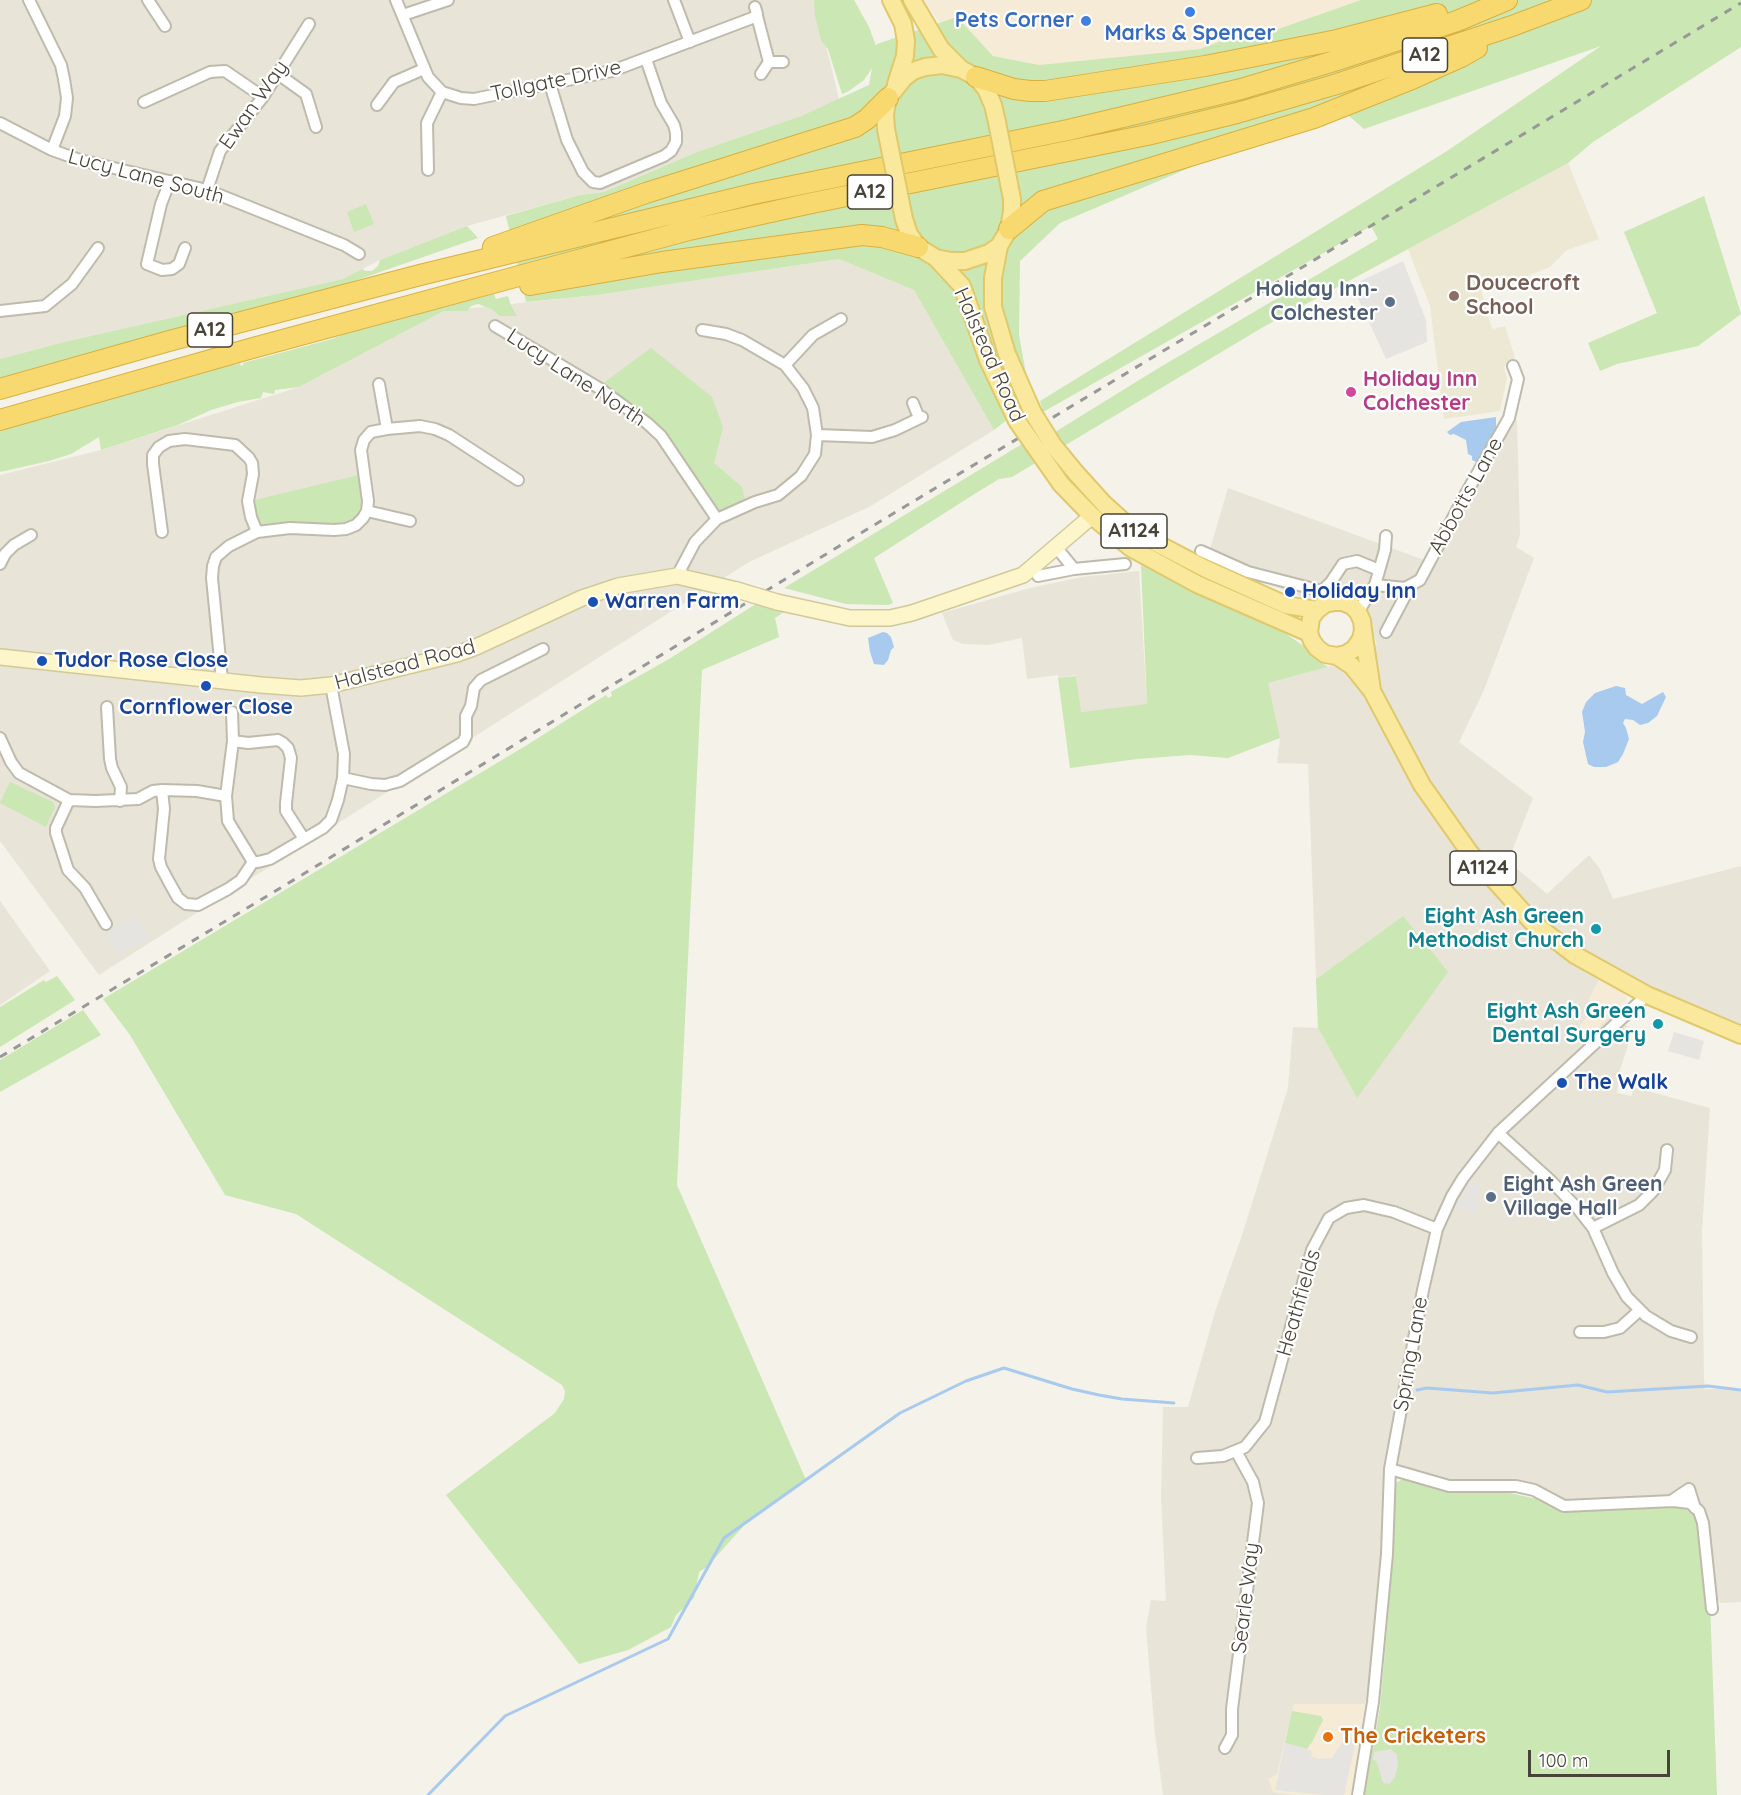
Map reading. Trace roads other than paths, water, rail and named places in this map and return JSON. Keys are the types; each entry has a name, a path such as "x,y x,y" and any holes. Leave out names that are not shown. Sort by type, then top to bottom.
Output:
{"highway":[{"name":"A12","path":"0,420 689,230 1114,142 1238,113 1337,84 1512,26 1581,0"},
{"name":"A12","path":"969,73 1014,89 1045,91 1205,66 1336,40 1452,10 1501,2"},
{"name":"A12","path":"0,389 169,341 420,275 763,192 1068,130 1241,89 1456,21 1501,2"},
{"name":"A12","path":"1004,237 1043,201 1314,118 1461,57 1512,26"},
{"name":"A12","path":"420,275 646,192 855,127 867,119 892,93"},
{"name":"A12","path":"404,307 596,273 862,235 882,237 918,248"}],"main road":[{"path":"891,0 903,24 906,41 905,56 885,114 904,219 909,234 918,248 936,258 965,261 989,253 1004,237 1012,211 1012,199 997,122 986,89 940,49 912,0"},
{"path":"892,93 913,70 942,65 969,73"},
{"name":"Halstead Road","path":"1004,237 993,278 993,307 1007,354 1033,413 1053,445 1104,504 1135,532 1206,569 1286,605 1317,610"},
{"name":"Halstead Road","path":"936,258 962,286 988,360 1017,421 1061,484 1092,516"},
{"name":"A1124","path":"1092,516 1131,548 1197,584 1309,633"},
{"path":"1334,602 1352,606 1358,612 1364,630 1354,649 1336,656 1325,654 1317,648 1309,633 1311,618 1317,610 1325,604 1334,602"},
{"name":"A1124","path":"1364,630 1372,691"},
{"name":"A1124","path":"1336,656 1352,666 1372,691 1422,785 1470,853 1532,922 1575,955 1647,995 1741,1035"}],"street":[{"path":"29,0 61,65 67,98 65,116 52,150"},
{"path":"148,0 165,26"},
{"path":"396,0 424,69 442,92 428,123 428,170"},
{"path":"403,15 448,0"},
{"path":"674,0 690,42"},
{"name":"Tollgate Drive","path":"442,92 461,98 474,99 612,71 690,42 756,11 768,62"},
{"name":"Ewan Way","path":"207,190 220,151 263,98 309,24"},
{"path":"550,84 567,140 583,172 593,182 600,183 664,156 676,142 674,125 661,103 646,59"},
{"path":"761,74 768,62 783,62"},
{"path":"377,105 394,82 424,69"},
{"path":"144,102 210,72 225,71 263,98"},
{"path":"278,74 306,94 316,127"},
{"name":"Lucy Lane South","path":"0,123 52,150 80,160 207,190 344,245 360,254"},
{"path":"170,181 161,204 144,268 172,269 179,264 185,248"},
{"path":"1,309 45,306 72,284 98,248"},
{"path":"784,364 813,335 841,320"},
{"name":"Lucy Lane North","path":"495,326 599,388 661,436 717,519"},
{"path":"677,576 695,542 717,519 755,502 778,495 801,476 815,454 817,435 813,408 803,388 784,364 742,340 726,334 702,330"},
{"name":"Abbotts Lane","path":"1405,588 1420,580 1509,418 1518,379 1513,366"},
{"path":"379,384 387,429"},
{"path":"817,435 872,437 895,430 920,417 913,403"},
{"path":"222,680 212,578 216,557 257,532 290,528 334,530 356,525 367,511 368,501 361,450 364,440 371,432 420,426 435,429 518,480"},
{"path":"162,532 153,455 159,447 169,441 185,439 235,445 249,458 253,474 248,501 257,532"},
{"path":"367,511 410,521"},
{"name":"Halstead Road","path":"0,657 261,685 302,688 331,685 457,654 601,591 638,581 677,576 850,618 890,618 912,613 1023,575 1092,516"},
{"path":"0,564 5,554 14,545 31,535"},
{"path":"1358,612 1375,585 1386,536"},
{"path":"1056,548 1074,569"},
{"path":"1200,551 1248,572 1322,591 1343,564 1357,561 1380,570"},
{"path":"1038,576 1074,569 1125,564"},
{"path":"1375,585 1405,588 1405,596 1386,632"},
{"path":"343,778 385,784 400,781 463,742 466,736 466,716 471,706 474,688 481,680 543,649"},
{"path":"162,790 164,809 159,859 161,867 178,898 186,904 198,905 241,880 253,862 270,860 323,828 332,820 343,778 344,754 331,685"},
{"path":"107,707 110,759 121,787 120,801"},
{"path":"232,712 233,741 226,796 228,821 253,862"},
{"path":"0,738 19,773 69,800 120,801 138,799 153,791 162,790 197,791 226,796"},
{"path":"233,741 248,743 278,740 288,748 291,758 286,811 304,839"},
{"path":"69,800 56,828 56,833 68,870 86,888 106,924"},
{"name":"Spring Lane","path":"1358,1795 1373,1702 1387,1554 1390,1469 1423,1290 1437,1229 1459,1184 1498,1134 1647,995"},
{"path":"1498,1134 1551,1181 1578,1209 1593,1228 1617,1281 1627,1297 1646,1316 1671,1331 1691,1337"},
{"path":"1593,1228 1639,1206 1653,1191 1665,1170 1667,1150"},
{"name":"Heathfields","path":"1236,1451 1245,1447 1265,1422 1312,1250 1329,1218 1346,1208 1364,1205 1394,1212 1437,1229"},
{"path":"1580,1332 1604,1332 1620,1328 1640,1310"},
{"path":"1197,1458 1223,1456 1236,1451"},
{"name":"Searle Way","path":"1225,1748 1232,1735 1232,1709 1258,1503 1253,1482 1236,1451"},
{"path":"1390,1469 1449,1486 1516,1486 1534,1490 1564,1506 1690,1503 1697,1510 1703,1523 1712,1609"}],"water":[{"path":"1496,417 1496,429 1491,442 1478,463 1468,454 1466,440 1447,432 1461,422"},
{"path":"883,632 891,637 894,647 884,665 874,664 868,638"},
{"path":"1616,686 1625,688 1626,695 1642,704 1663,692 1666,697 1657,716 1648,723 1640,725 1633,720 1625,719 1623,723 1629,739 1618,762 1606,767 1594,767 1588,764 1583,742 1585,732 1582,712 1586,702 1595,693"}],"waterway":[{"path":"428,1795 505,1716 668,1639 724,1538 900,1413 966,1381 1004,1368 1099,1395 1174,1403"},
{"path":"1417,1390 1427,1388 1493,1393 1578,1385 1607,1392 1708,1386 1741,1390"}],"railway":[{"path":"0,1057 841,545 1741,3"}],"place":[{"name":"Marks & Spencer","path":"1190,12"},
{"name":"Pets Corner","path":"1086,21"},
{"name":"Doucecroft School","path":"1454,296"},
{"name":"Holiday Inn- Colchester","path":"1390,302"},
{"name":"Holiday Inn Colchester","path":"1351,392"},
{"name":"Holiday Inn","path":"1290,592"},
{"name":"Warren Farm","path":"593,602"},
{"name":"Tudor Rose Close","path":"42,661"},
{"name":"Cornflower Close","path":"206,686"},
{"name":"Eight Ash Green Methodist Church","path":"1596,929"},
{"name":"Eight Ash Green Dental Surgery","path":"1658,1024"},
{"name":"The Walk","path":"1562,1083"},
{"name":"Eight Ash Green Village Hall","path":"1491,1197"},
{"name":"The Cricketers","path":"1328,1737"}]}
